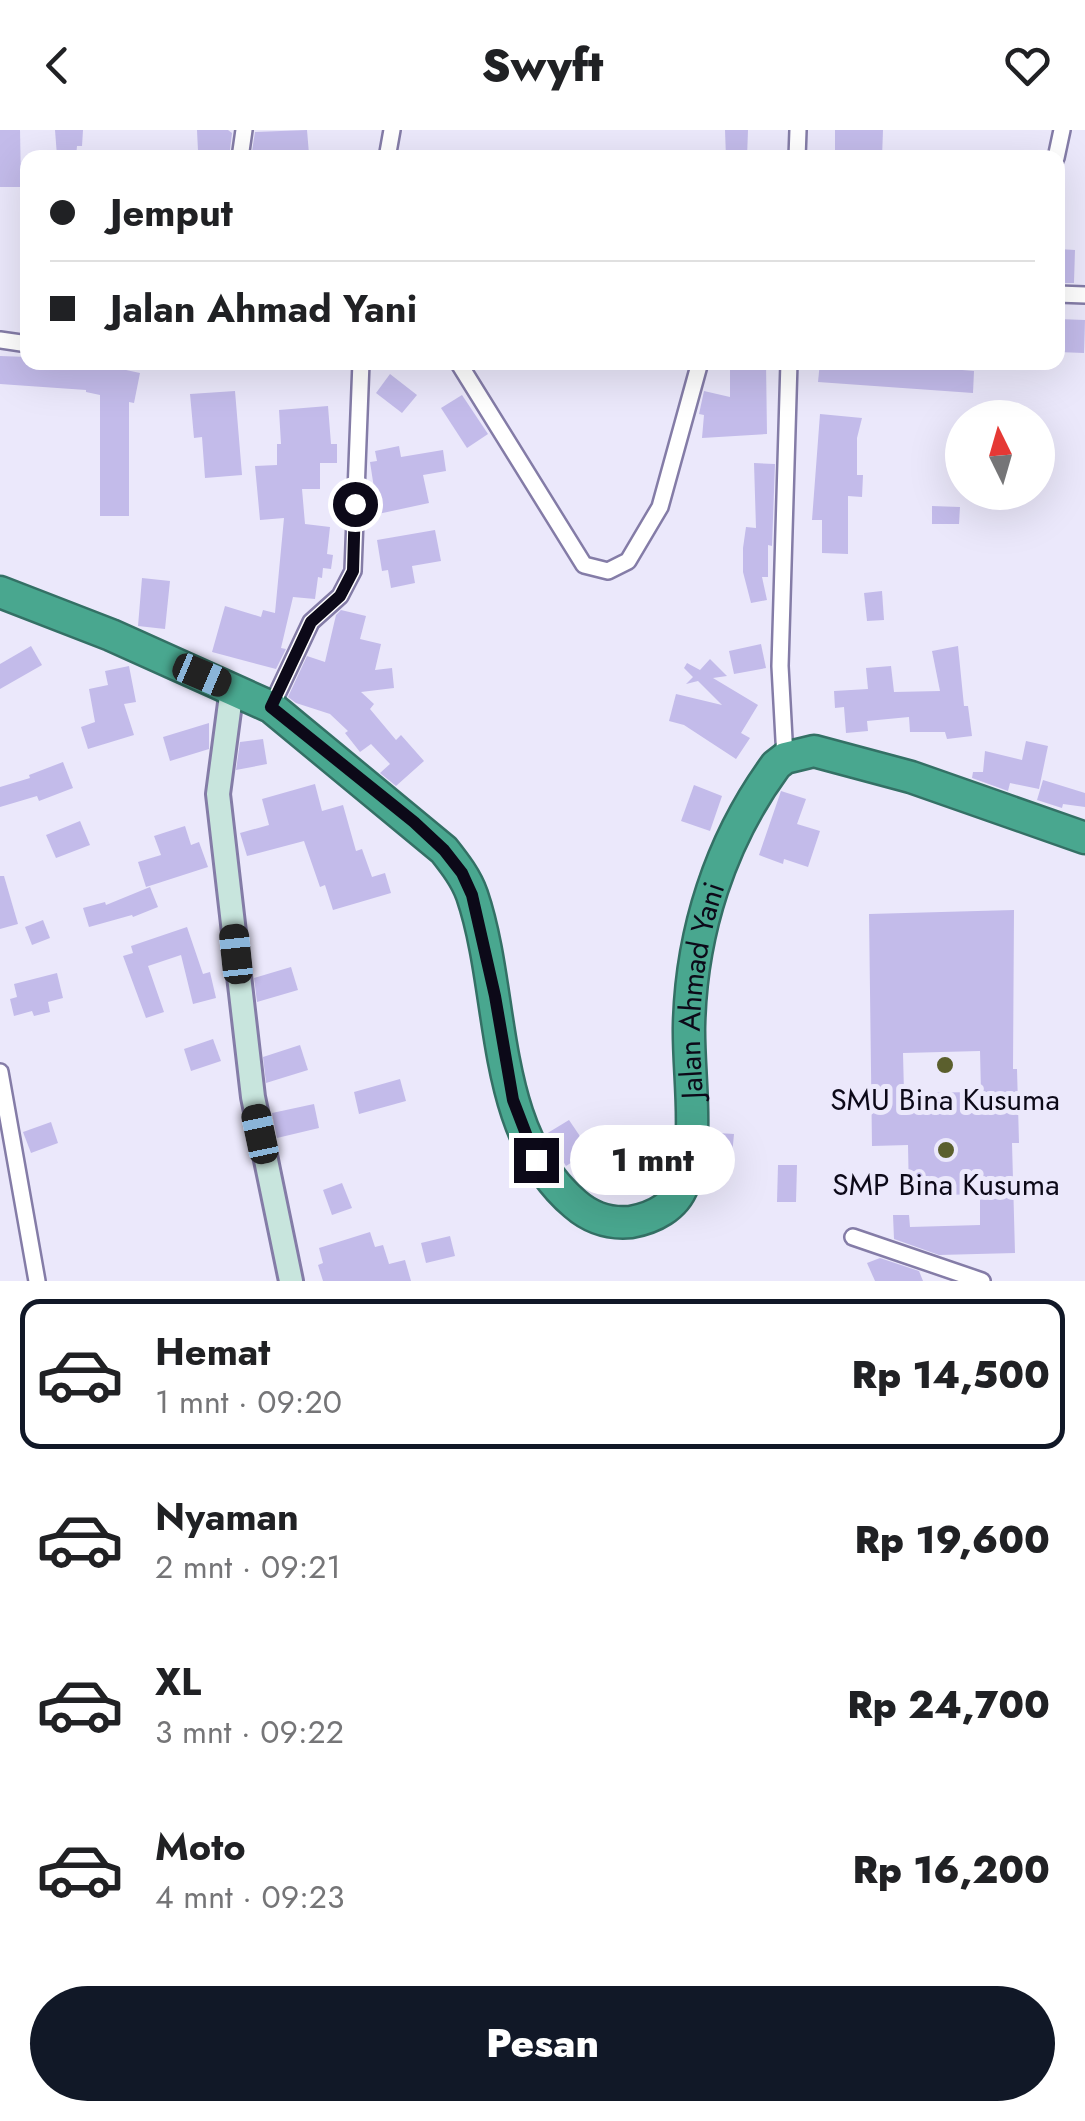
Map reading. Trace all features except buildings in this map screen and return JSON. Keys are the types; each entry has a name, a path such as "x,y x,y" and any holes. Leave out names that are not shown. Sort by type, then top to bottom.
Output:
{"highway":[{"name":"Jalan Ahmad Yani","path":"0,592 271,707 444,850 462,873 472,895 513,1100 536,1160 560,1191 583,1211 604,1221 648,1218 669,1207 683,1186 690,1132 688,1024 705,908 723,855 766,778 785,758"},
{"path":"785,758 814,751 844,758 1085,838"}],"street":[{"path":"271,707 311,622 340,596 353,571 361,370"},
{"path":"463,370 584,565 608,571 628,561 660,506 698,370"},
{"path":"785,758 780,666 789,370"},
{"path":"232,688 218,794 253,1097 291,1281"},
{"path":"0,1072 7,1157 37,1281"},
{"path":"852,1237 982,1281"}],"place":[{"name":"SMU Bina Kusuma","path":"945,1065"},
{"name":"SMP Bina Kusuma","path":"946,1150"}],"route":[{"path":"355,504 353,571 345,590 311,622 271,707 414,822 462,873 472,895 495,996 513,1100 536,1160"}]}
